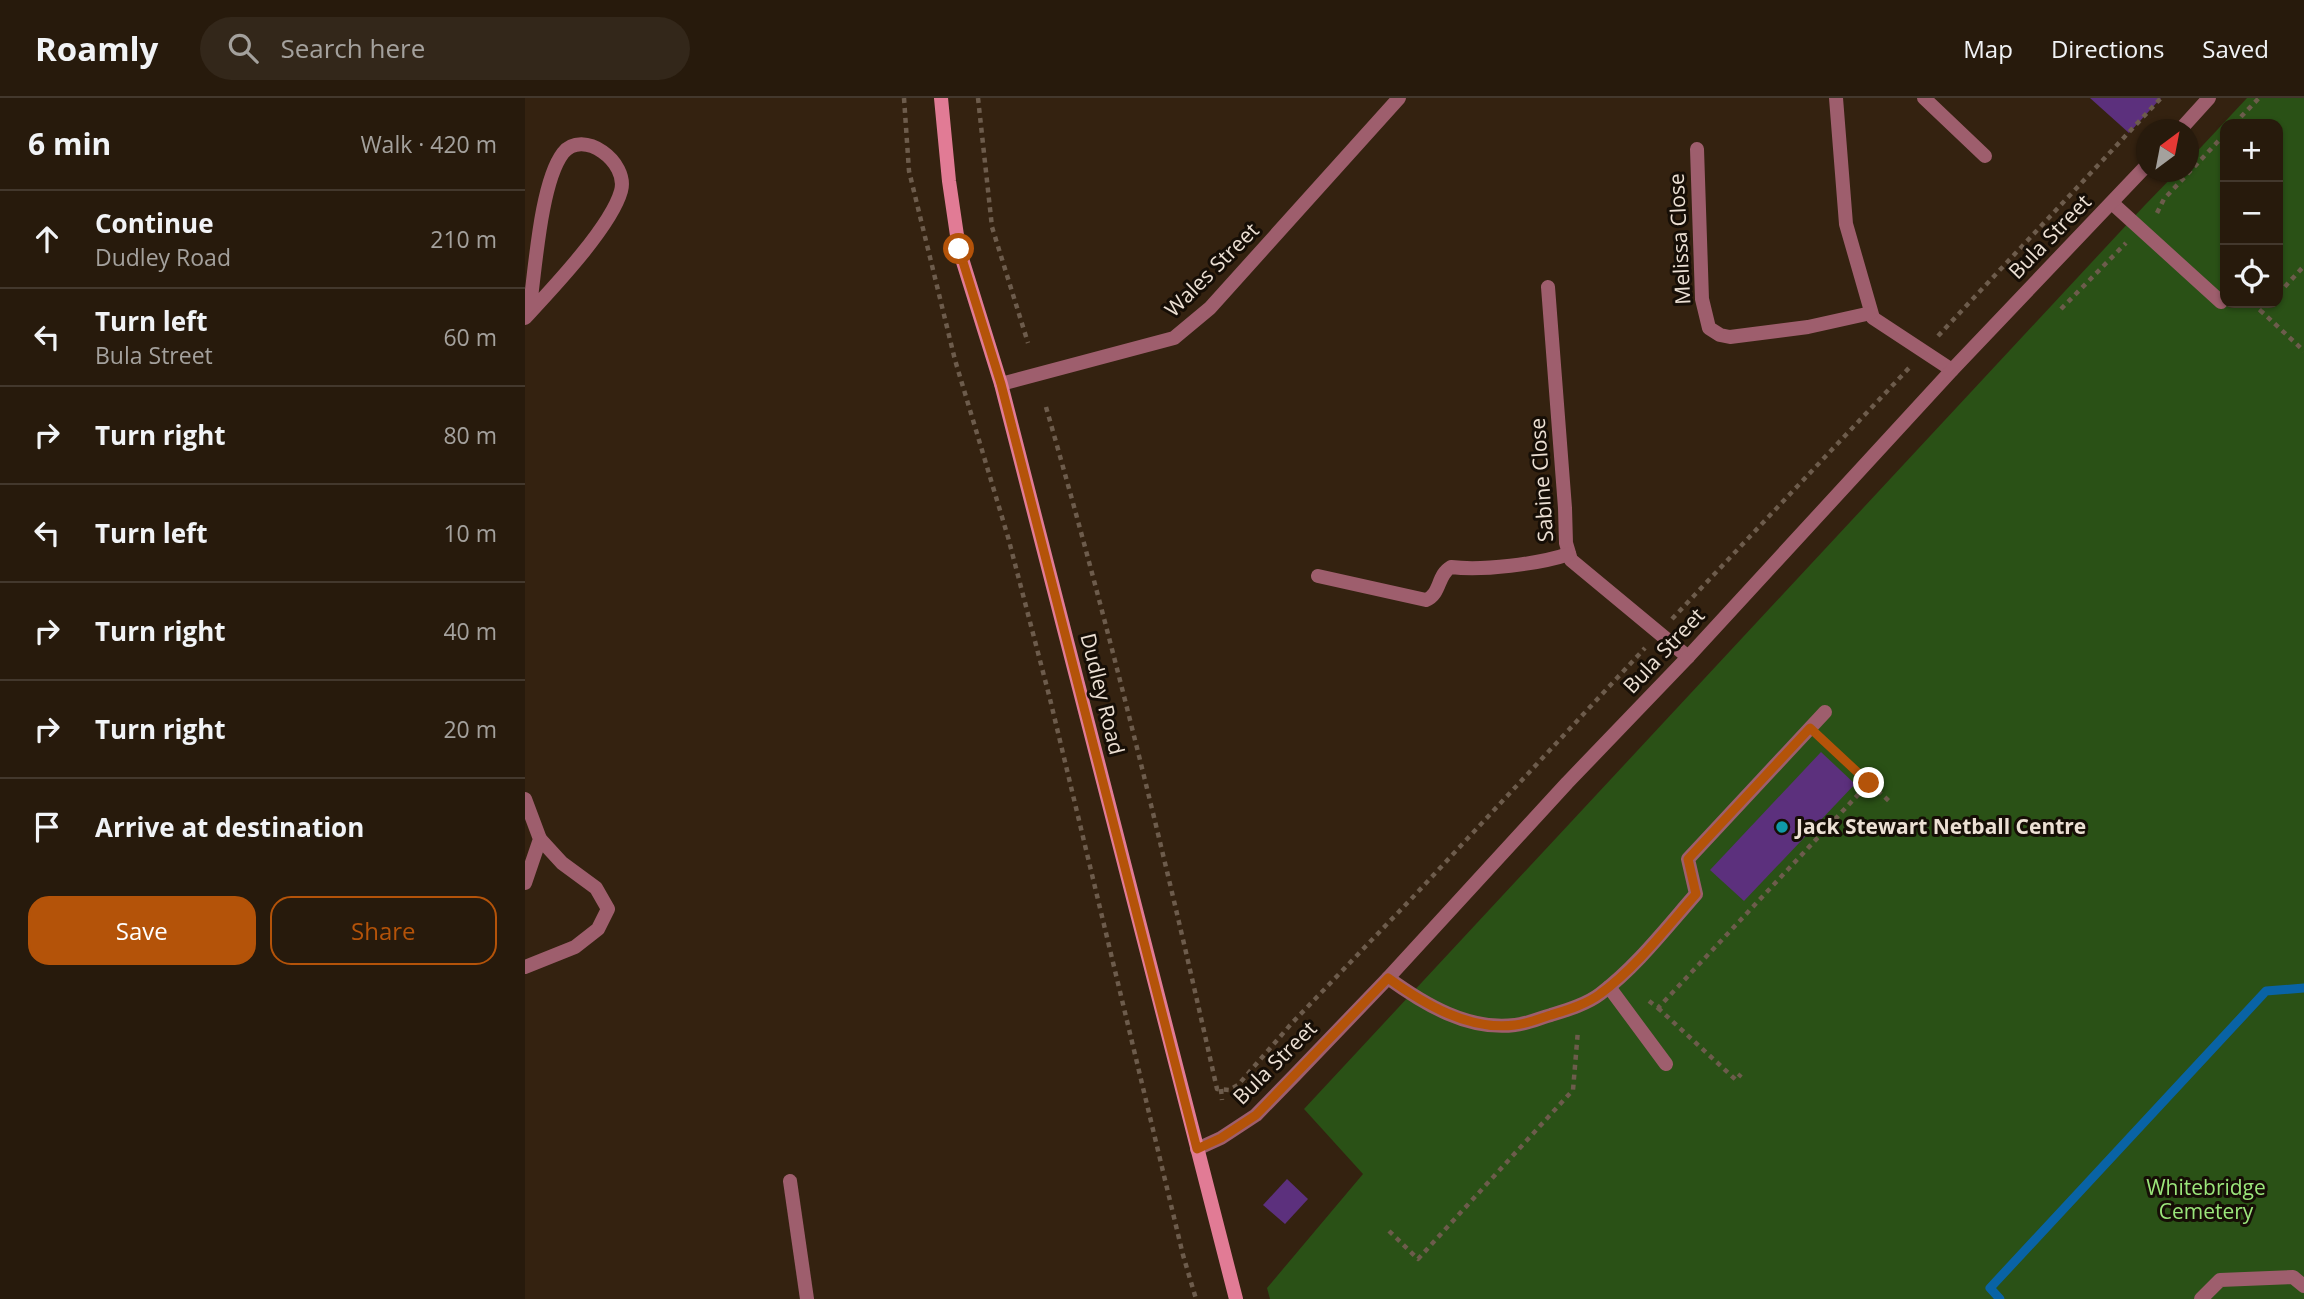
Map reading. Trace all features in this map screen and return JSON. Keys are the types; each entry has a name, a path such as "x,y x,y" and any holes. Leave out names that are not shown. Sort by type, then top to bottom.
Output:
{"main road":[{"name":"Dudley Road","path":"941,98 959,249 1001,384 1236,1299"}],"street":[{"name":"Wales Street","path":"1001,384 1174,338 1210,308 1399,98"},
{"path":"1836,98 1846,224 1873,318 1952,370"},
{"path":"1924,98 1985,156"},
{"path":"2190,119 2209,98"},
{"path":"578,145 594,148 608,155 620,170 622,189 613,211 551,291 527,316 542,215 552,175 564,151 578,145"},
{"name":"Melissa Close","path":"1697,149 1702,299 1709,328 1720,335 1730,337 1808,327 1871,313"},
{"name":"Bula Street","path":"1197,1149 1221,1138 1256,1115 1388,978 1952,370 2136,177"},
{"path":"2112,203 2220,301"},
{"name":"Sabine Close","path":"1548,287 1566,543 1569,554 1580,568 1688,657"},
{"path":"1318,576 1426,600 1435,594 1442,574 1451,567 1470,570 1544,561 1569,554"},
{"path":"1388,978 1442,1012 1483,1024 1515,1025 1545,1017 1597,997 1696,894 1688,859 1825,712"},
{"path":"525,799 540,839 562,863 596,888 608,909 599,929 575,947 525,967"},
{"path":"525,883 540,839"},
{"path":"1609,987 1665,1064"},
{"path":"790,1181 807,1299"},
{"path":"2201,1299 2220,1280 2293,1277 2304,1286"}],"path":[{"path":"904,98 909,171 955,360 1008,537 1050,699 1183,1255 1196,1299"},
{"path":"978,98 992,228 1028,343"},
{"path":"1046,407 1097,584 1190,964 1217,1089 1229,1090 1238,1085 1292,1023 1414,897 2161,98"},
{"path":"2239,119 2259,98"},
{"path":"2157,213 2164,199 2220,139"},
{"path":"2061,309 2140,230"},
{"path":"2283,288 2304,266"},
{"path":"2258,308 2304,351"},
{"path":"2261,311 2264,308"},
{"path":"1810,728 1889,801"},
{"path":"1658,1009 1869,783"},
{"path":"1645,997 1735,1080 1741,1074"},
{"path":"1389,1231 1418,1259 1573,1090 1576,1032 1579,1028"},
{"path":"1221,1089 1221,1100"}],"green space":[{"name":"Whitebridge Cemetery","path":"2247,98 2304,98 2304,1299 1270,1299 1267,1288 1363,1174 1304,1109 2167,182 2199,182 2199,149 2220,127 2220,308 2283,308 2283,119 2227,119"}],"building":[{"path":"2090,98 2161,98 2142,119 2136,119 2136,125 2129,133"},
{"name":"Jack Stewart Netball Centre","path":"1821,752 1855,784 1744,901 1710,870"},
{"path":"1287,1179 1308,1199 1285,1224 1263,1205"}],"waterway":[{"path":"2000,1299 1990,1288 2266,991 2304,988"}],"place":[{"name":"Jack Stewart Netball Centre","path":"1782,827"}],"route":[{"path":"959,249 1001,384 1197,1149 1221,1138 1256,1115 1388,978 1442,1012 1483,1024 1515,1025 1563,1011 1597,997 1619,979 1696,894 1688,859 1810,728 1869,783"}]}
